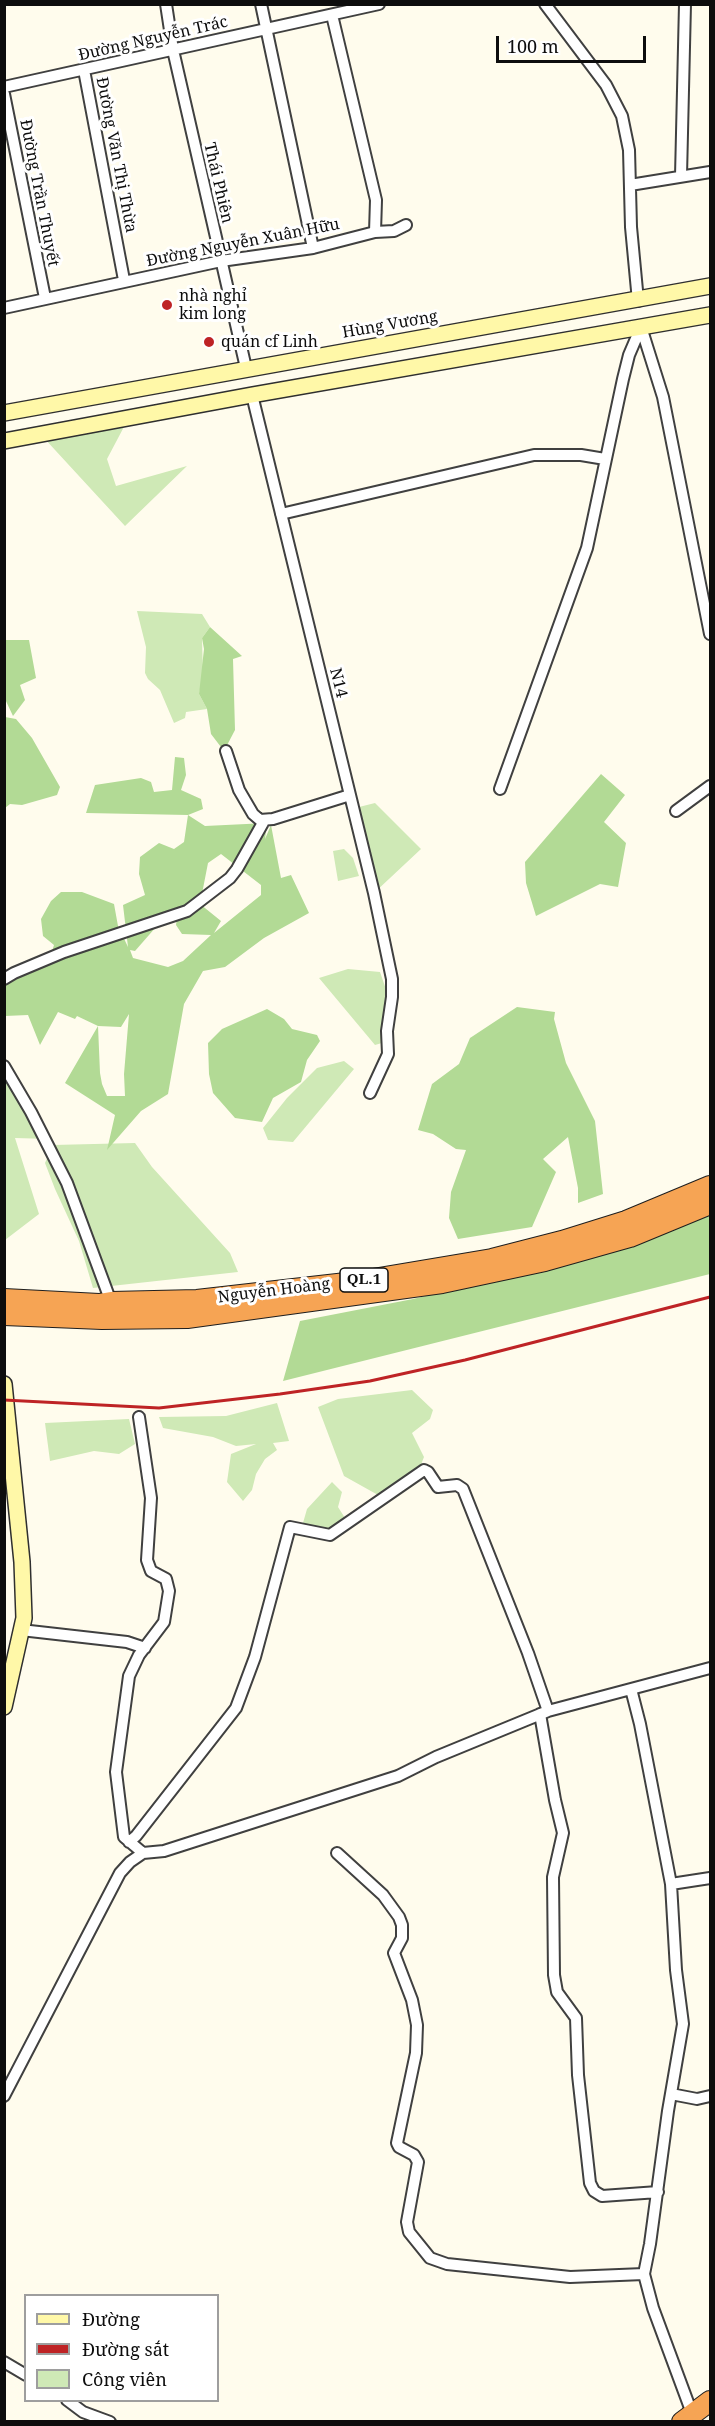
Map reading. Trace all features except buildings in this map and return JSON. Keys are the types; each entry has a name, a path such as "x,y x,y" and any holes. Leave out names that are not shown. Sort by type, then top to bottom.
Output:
{"highway":[{"name":"Nguyễn Hoàng","path":"4,1299 99,1304 209,1299 355,1282 492,1259 562,1241 626,1221 711,1186"},
{"name":"Nguyễn Hoàng","path":"4,1315 102,1319 187,1318 442,1283 545,1261 619,1240 711,1204"},
{"path":"690,2419 711,2401"}],"main road":[{"name":"Hùng Vương","path":"4,413 246,368 638,301 711,286"},
{"path":"638,301 641,327"},
{"path":"4,441 711,315"},
{"path":"246,368 252,395"},
{"path":"4,1384 22,1562 24,1618 4,1707"}],"street":[{"name":"Thái Phiên","path":"166,4 173,50 246,368"},
{"path":"261,4 313,248"},
{"name":"Đường Nguyễn Trác","path":"4,87 379,4"},
{"path":"545,4 606,85 617,104 627,133 638,301"},
{"path":"681,176 685,4"},
{"path":"332,15 376,200 375,232"},
{"name":"Đường Văn Thị Thừa","path":"84,70 124,280"},
{"name":"Đường Trần Thuyết","path":"4,94 45,298"},
{"path":"630,185 711,172"},
{"name":"Đường Nguyễn Xuân Hữu","path":"4,308 124,280 221,261 313,248 375,232 394,231 406,225"},
{"path":"500,789 587,548 629,355 641,327"},
{"path":"641,327 663,397 711,634"},
{"name":"N14","path":"252,395 350,795 392,979 393,998 387,1030 388,1054 370,1093"},
{"path":"281,514 534,455 581,455 605,459"},
{"path":"226,751 238,790 253,814 264,821"},
{"path":"676,811 711,786"},
{"path":"4,979 64,952 187,911 230,878 264,821 350,795"},
{"path":"4,1066 31,1112 67,1183 111,1302"},
{"path":"139,1417 151,1498 147,1560 151,1571 166,1579 169,1591 164,1622 133,1666 126,1689 116,1772 124,1837 143,1853"},
{"path":"129,1842 236,1708 255,1657 290,1527 330,1535 424,1470 428,1472 438,1487 457,1485 463,1489 532,1664 544,1713 555,1800 563,1833 553,1876 554,1975 557,1992 576,2018 578,2075 590,2183 594,2191 602,2196 658,2192"},
{"path":"21,1630 127,1642 145,1648"},
{"path":"4,2096 120,1874 130,1862 143,1853 164,1851 398,1776 436,1757 544,1713 711,1668"},
{"path":"631,1689 671,1884 676,1970 683,2024 670,2094 658,2192 644,2274 690,2419"},
{"path":"337,1852 382,1895 399,1917 402,1925 402,1938 394,1953 412,2000 417,2025 416,2053 397,2143 399,2147 414,2155 418,2162 407,2222 409,2232 430,2258 447,2264 570,2277 644,2274"},
{"path":"671,1884 711,1878"},
{"path":"670,2094 697,2100 711,2096"},
{"path":"4,2362 24,2373"},
{"path":"70,2402 84,2412 110,2421"}],"green space":[{"path":"126,423 107,459 116,486 187,466 125,526 44,438"},
{"path":"137,611 202,614 210,627 202,638 203,676 199,694 207,709 186,712 185,718 174,723 160,690 145,673 146,647"},
{"path":"210,627 242,656 233,659 235,730 224,751 211,734 207,709 199,694 204,649 202,638"},
{"path":"4,640 29,640 36,678 20,685 25,700 13,716 5,699"},
{"path":"5,717 16,719 32,738 60,787 57,795 22,805 10,804 5,808"},
{"path":"175,757 184,758 186,775 181,790 201,799 203,809 188,815 86,813 95,785 141,778 151,782 154,792 172,790"},
{"path":"601,774 625,795 604,822 626,843 618,887 600,884 536,916 526,883 525,862"},
{"path":"375,803 421,849 374,893 359,830 363,825 359,807"},
{"path":"188,815 205,826 267,823 265,839 271,825 281,878 291,875 309,913 264,938 225,967 203,971 184,1004 168,1094 141,1111 107,1150 115,1115 65,1083 98,1026 77,1016 75,1019 58,1012 40,1045 28,1015 5,1016 4,971 48,964 54,945 43,936 41,919 51,901 61,892 82,892 114,904 118,926 128,947 123,905 145,895 139,874 140,857 159,843 174,849 184,842","holes":["221,854 261,885 261,895 214,933 221,921 200,904 208,863","177,917 176,925 182,934 211,935 183,961 168,967 133,958 130,950 135,951 156,927","129,1014 124,1074 125,1096 107,1096 100,1073 98,1026 121,1027"]},
{"path":"344,849 353,858 359,876 338,881 333,851"},
{"path":"348,969 380,972 390,1001 392,1040 375,1045 319,978"},
{"path":"517,1007 555,1012 554,1019 566,1063 595,1121 603,1194 578,1203 578,1188 568,1137 543,1159 556,1172 532,1227 458,1239 449,1218 451,1192 466,1150 456,1149 433,1134 418,1130 432,1084 459,1064 470,1038"},
{"path":"267,1009 284,1019 292,1029 317,1035 320,1041 307,1060 301,1082 273,1098 262,1122 235,1118 213,1093 209,1074 208,1043 222,1029"},
{"path":"344,1061 354,1069 293,1142 268,1140 263,1128 287,1098 317,1068"},
{"path":"5,1081 50,1139 15,1138 39,1214 5,1240"},
{"path":"135,1143 152,1167 230,1253 238,1272 93,1288 79,1241 45,1163 53,1145"},
{"path":"710,1213 710,1274 283,1381 300,1321 413,1299 583,1258"},
{"path":"412,1390 433,1410 430,1419 412,1433 424,1457 420,1467 393,1494 378,1495 344,1476 318,1407 338,1399"},
{"path":"277,1403 289,1441 273,1443 277,1450 265,1459 256,1474 252,1490 243,1501 227,1482 231,1454 256,1444 236,1446 213,1437 163,1428 159,1417 226,1416"},
{"path":"129,1419 135,1444 119,1454 94,1451 50,1461 45,1423"},
{"path":"332,1482 342,1492 338,1507 345,1518 335,1533 308,1529 303,1523 307,1509"}],"railway":[{"path":"4,1400 159,1408 370,1381 465,1360 710,1297"}],"place":[{"name":"nhà nghỉ kim long","path":"167,305"},
{"name":"quán cf Linh","path":"209,342"}]}
